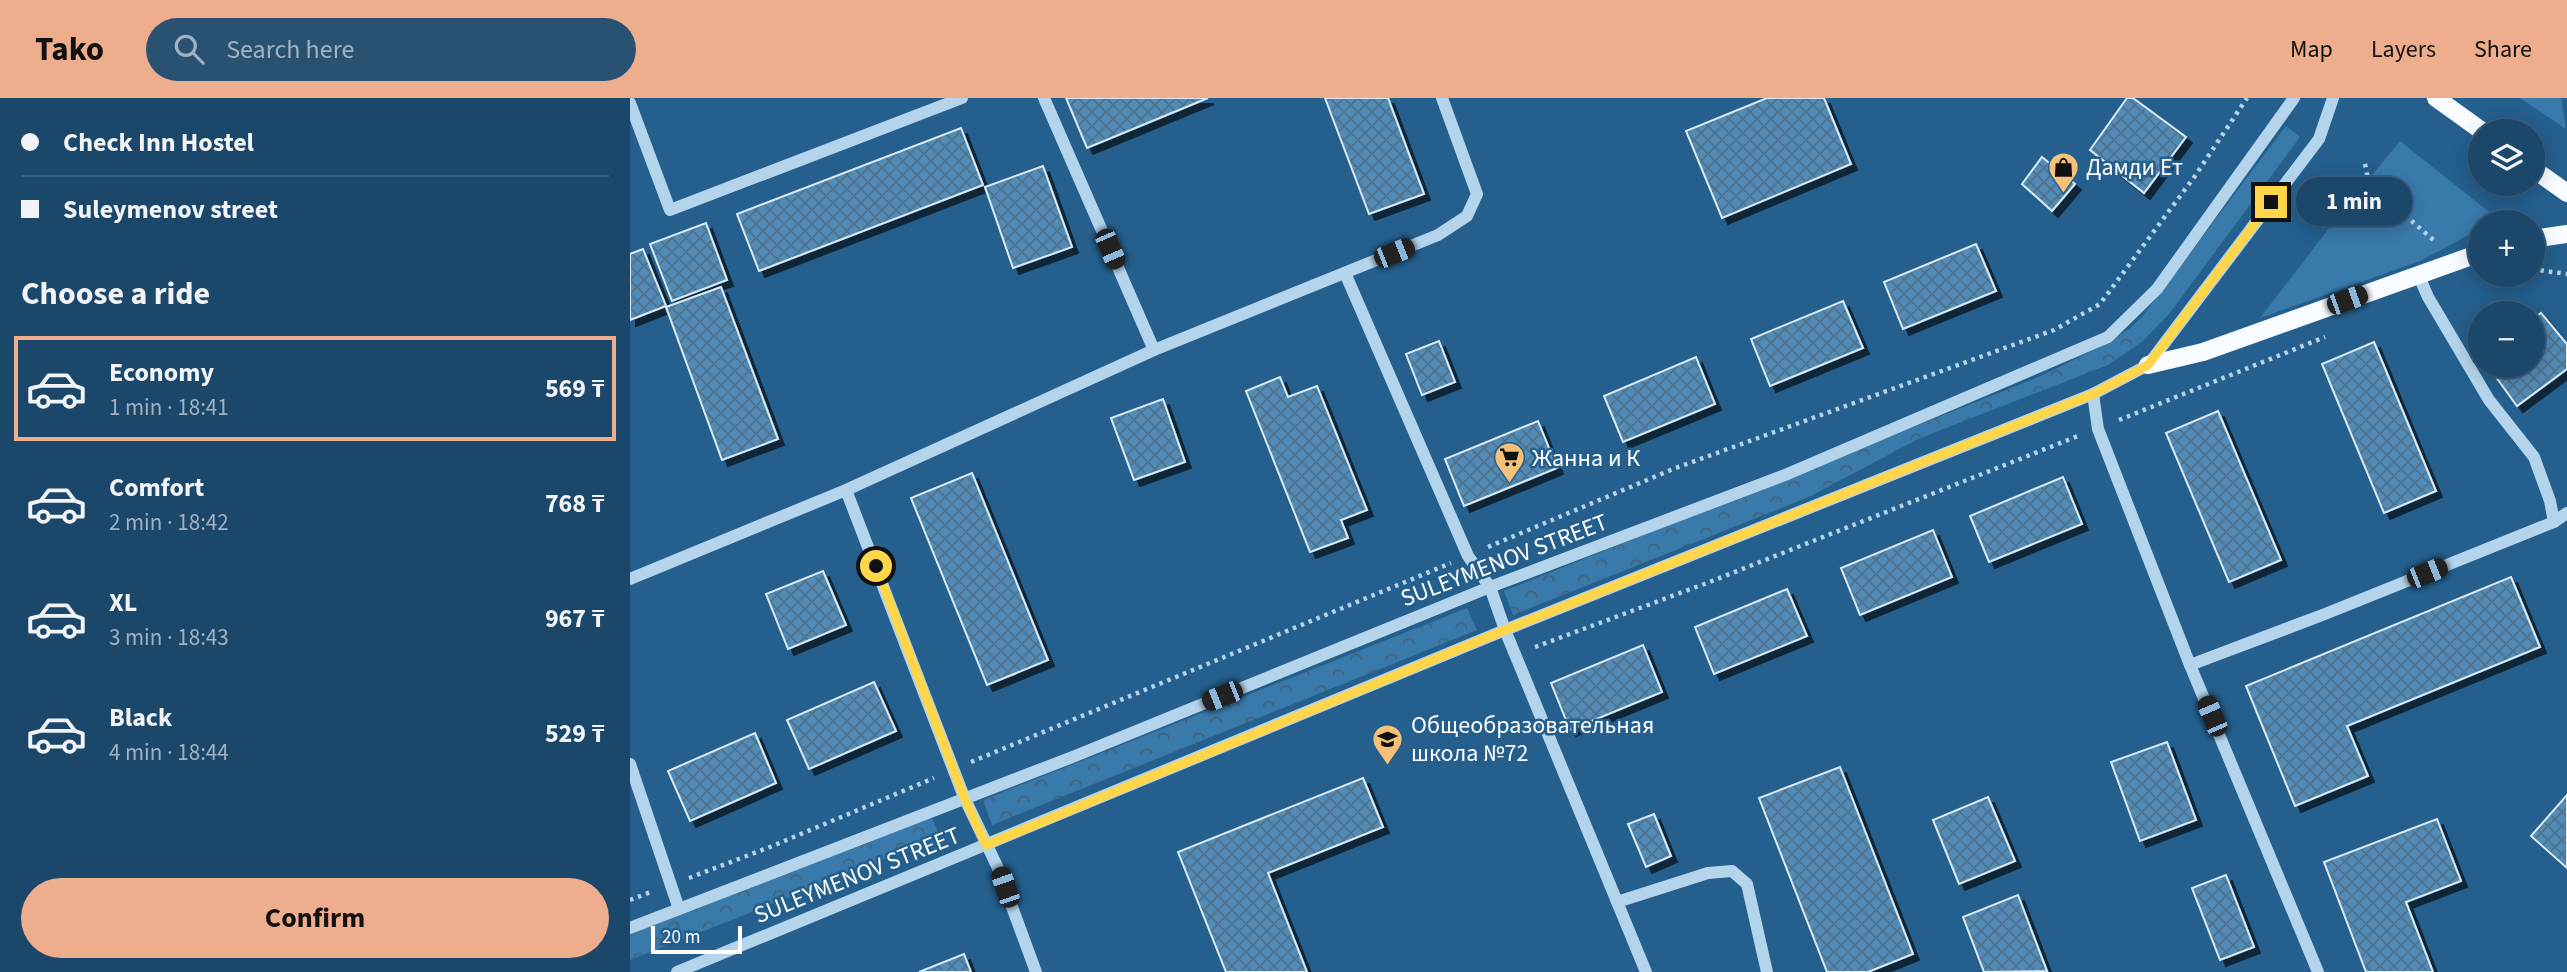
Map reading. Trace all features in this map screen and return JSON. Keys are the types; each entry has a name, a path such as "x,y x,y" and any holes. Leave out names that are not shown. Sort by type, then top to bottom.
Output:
{"main road":[{"path":"2436,98 2468,121"},
{"path":"2545,177 2567,193"},
{"path":"2545,237 2567,234"},
{"path":"2148,365 2203,352 2468,257"}],"street":[{"path":"630,103 670,210 962,98"},
{"path":"1044,98 1154,350"},
{"path":"630,579 846,490 1154,350 1438,235 1467,216 1477,194 1441,98"},
{"name":"SULEYMENOV STREET","path":"630,928 1075,756 1490,587 1785,475 2108,337 2157,289 2294,98"},
{"name":"SULEYMENOV STREET","path":"677,972 1505,630 2093,394 2148,365 2319,139 2333,98"},
{"path":"630,144 644,138"},
{"path":"1345,273 1468,556 1490,587 1505,630 1646,972"},
{"path":"2418,274 2428,297 2489,400 2534,457 2550,501 2554,522"},
{"path":"2093,394 2098,429 2190,665 2318,972"},
{"path":"846,490 964,797 998,866 1035,972"},
{"path":"2190,665 2554,522 2567,513"},
{"path":"630,764 679,909"},
{"path":"1617,902 1708,873 1732,870 1747,884 1767,972"}],"path":[{"path":"2365,164 2369,184 2439,244"},
{"path":"2545,270 2567,274"},
{"path":"1515,654 1658,602 2326,337"}],"green space":[{"path":"2520,98 2561,98 2566,129"},
{"path":"2286,126 2300,137 2170,313 2143,341 2129,329 2141,318"},
{"path":"2400,141 2487,210 2468,210 2468,235 2420,261 2260,318"},
{"path":"2129,329 2143,341 2108,365 1918,439 1811,496 1513,615 1504,591 2041,376 2102,346"},
{"path":"1467,608 1477,630 992,825 983,800"},
{"path":"931,815 940,838 630,960 630,932"}],"building":[{"path":"1066,98 1208,98 1087,148"},
{"path":"1325,98 1388,98 1424,194 1369,214"},
{"path":"1767,98 1824,98 1851,164 1722,218 1686,131"},
{"path":"2127,98 2133,98 2186,137 2144,193 2090,150"},
{"path":"961,128 983,185 759,271 737,214"},
{"path":"2042,157 2075,184 2052,211 2022,184"},
{"path":"1043,166 1072,247 1013,268 985,187"},
{"path":"706,223 727,280 672,301 650,244"},
{"path":"1976,244 1996,291 1903,329 1884,282"},
{"path":"643,249 666,306 630,320 630,254"},
{"path":"721,287 778,439 722,460 666,307"},
{"path":"1843,301 1863,348 1770,386 1751,339"},
{"path":"2545,318 2567,344 2567,369 2517,406 2497,378 2545,378"},
{"path":"1439,341 1455,382 1422,395 1406,354"},
{"path":"2374,342 2436,491 2384,513 2322,364"},
{"path":"1696,357 1715,404 1623,442 1604,396"},
{"path":"1280,377 1288,397 1317,386 1367,510 1341,520 1348,538 1310,552 1246,391"},
{"path":"1163,399 1185,462 1134,480 1111,418"},
{"path":"2218,411 2281,560 2229,582 2166,433"},
{"path":"1538,421 1557,468 1464,506 1445,459"},
{"path":"972,473 1048,660 987,685 911,498"},
{"path":"2063,477 2082,524 1989,562 1970,516"},
{"path":"1933,530 1952,577 1860,615 1841,568"},
{"path":"823,571 846,625 788,649 766,594"},
{"path":"2511,577 2540,647 2347,726 2368,776 2295,806 2246,686"},
{"path":"1787,589 1807,636 1714,674 1695,627"},
{"path":"1643,645 1662,692 1570,730 1551,683"},
{"path":"874,682 896,731 809,769 787,720"},
{"path":"755,733 776,783 690,821 668,771"},
{"path":"2167,742 2196,820 2140,841 2111,762"},
{"path":"1840,767 1913,954 1868,972 1827,972 1759,798"},
{"path":"1363,778 1383,827 1268,873 1307,972 1226,972 1178,852"},
{"path":"2567,795 2567,868 2531,836"},
{"path":"1988,797 2015,861 1959,884 1933,820"},
{"path":"1654,814 1671,856 1646,867 1628,824"},
{"path":"2437,819 2461,881 2406,902 2433,972 2366,972 2324,862"},
{"path":"2226,875 2254,947 2220,960 2192,888"},
{"path":"2018,895 2047,971 1984,972 1963,917"},
{"path":"964,954 971,972 919,972"}],"place":[{"name":"Дамди Ет","path":"2063,194"},
{"name":"Жанна и К","path":"1509,485"},
{"name":"Общеобразовательная школа №72","path":"1388,766"}],"route":[{"path":"876,566 964,797 986,845 1505,630 2093,394 2148,365 2271,202"}]}
